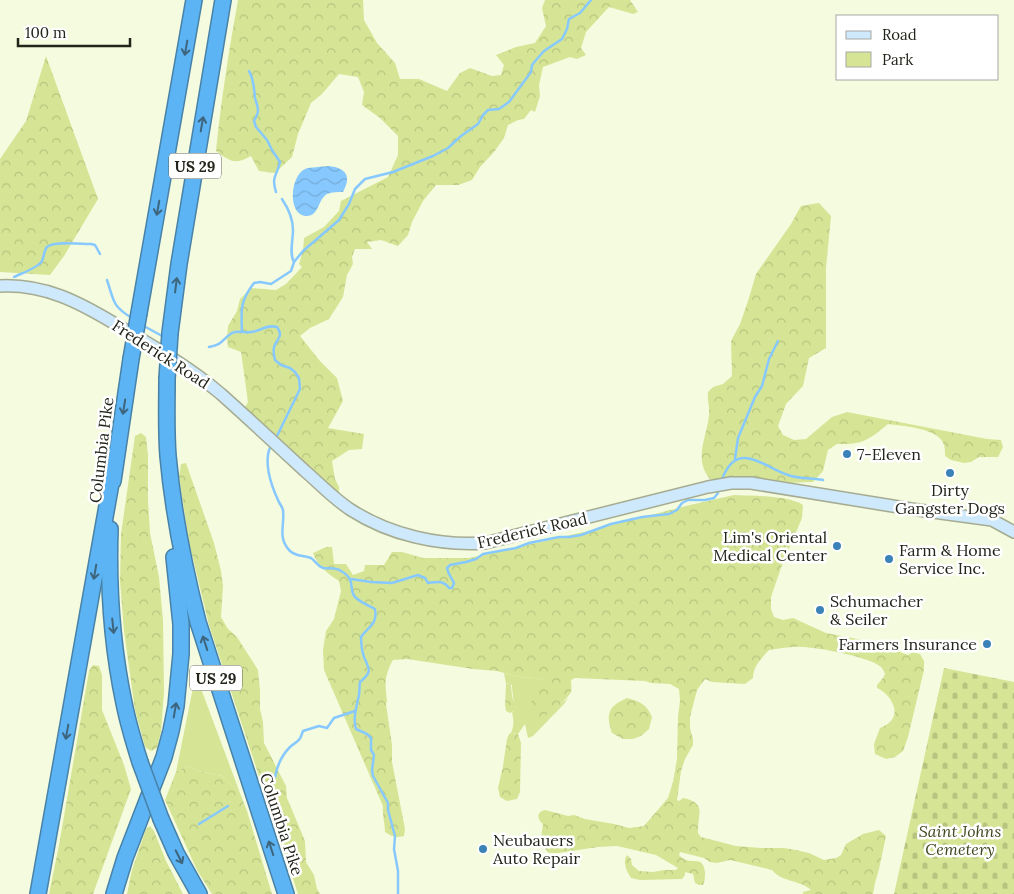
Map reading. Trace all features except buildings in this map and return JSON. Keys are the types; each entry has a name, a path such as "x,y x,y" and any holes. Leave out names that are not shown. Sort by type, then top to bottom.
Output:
{"highway":[{"name":"Columbia Pike","path":"194,0 113,472 110,559 112,621 124,703 140,762 161,819 176,853 199,894"},
{"name":"Columbia Pike","path":"223,0 180,254 170,333 167,418 168,456 182,554 198,622 286,894"},
{"path":"114,894 125,858 164,757 176,706 181,654 168,456"},
{"path":"38,894 113,472"},
{"path":"106,894 143,810"}],"main road":[{"name":"Frederick Road","path":"0,286 29,287 48,291 87,307 195,374 220,394 329,493 352,510 368,520 390,529 432,541 454,544 485,543 708,487 751,483 992,520 1014,532"}],"green space":[{"path":"238,0 363,0 364,20 377,43 395,63 400,79 419,79 447,91 460,73 470,68 492,76 501,75 504,65 496,55 516,47 535,43 546,26 542,8 545,0 630,0 638,12 633,14 609,7 586,32 581,48 586,55 577,59 570,57 543,67 539,85 540,96 535,112 531,110 524,119 508,125 504,138 480,167 472,180 458,185 436,185 423,201 412,222 408,235 398,246 381,240 367,242 372,249 355,249 352,257 353,264 347,275 343,297 329,319 310,328 300,336 320,361 337,378 343,401 328,428 364,434 362,449 349,450 332,461 335,479 339,487 339,502 242,413 248,402 241,352 228,347 228,326 237,311 240,299 251,288 276,290 286,284 302,267 299,264 304,238 324,227 339,211 341,201 388,177 398,155 398,136 380,118 362,105 364,92 358,77 339,74 322,94 311,103 298,134 292,157 275,173 259,171 251,156 241,161 233,161 216,151 220,113"},
{"path":"46,56 98,199 64,256 50,275 0,272 0,159 26,121"},
{"path":"819,203 831,216 826,268 826,348 809,358 803,386 786,404 778,426 783,435 794,440 806,439 832,417 847,412 987,439 1001,440 1003,447 998,457 979,457 971,462 964,463 951,460 945,456 944,445 936,435 920,429 888,424 865,440 853,444 837,444 828,450 823,471 813,482 785,483 746,479 710,479 702,464 702,448 709,415 708,392 713,387 723,384 732,376 731,341 740,324 756,274 791,224 801,206"},
{"path":"141,433 146,437 150,533 159,577 163,620 164,692 161,732 157,748 151,751 145,747 135,710 124,631 120,581 121,534 135,436"},
{"path":"186,463 214,543 221,571 223,586 221,617 228,629 237,637 258,670 264,743 286,786 287,798 305,841 306,862 314,875 320,894 298,894 209,625 189,542 179,476 181,464"},
{"path":"734,495 788,499 803,505 802,518 771,597 771,609 774,617 783,620 793,618 826,633 873,642 908,655 913,652 920,654 924,661 924,670 903,751 895,757 886,759 875,754 874,744 880,728 893,718 894,709 888,696 877,688 885,674 882,668 875,663 855,656 830,651 808,647 789,647 769,650 756,666 753,678 745,684 712,682 705,679 697,690 690,717 693,745 681,771 677,800 679,801 683,798 696,803 700,811 698,833 701,837 736,846 796,850 809,853 824,860 841,855 846,844 863,834 879,830 886,836 873,894 803,894 803,892 811,890 806,886 780,877 772,870 730,860 717,863 710,862 704,858 680,852 679,855 684,859 703,864 705,880 703,885 695,883 693,874 685,872 682,879 640,880 631,878 625,864 627,855 631,859 632,865 639,871 653,872 676,870 678,868 656,855 617,846 549,853 542,840 543,824 538,816 542,811 545,810 568,816 574,815 629,828 644,826 668,798 677,759 680,701 679,689 670,684 575,678 571,680 571,692 565,699 545,716 536,718 533,717 531,705 534,687 545,683 545,680 519,677 497,671 407,659 393,660 386,680 386,704 392,745 392,762 405,829 404,836 401,837 394,837 385,832 383,806 324,670 323,650 326,631 334,619 341,591 339,581 324,569 313,553 326,547 332,547 334,564 346,564 353,575 364,571 365,565 384,565 392,552 402,552 423,558 469,558"},
{"path":"93,665 99,666 102,675 102,710 124,765 131,789 93,894 49,894 89,671"},
{"name":"Saint Johns Cemetery","path":"944,668 1014,682 1014,894 894,894"},
{"path":"504,673 546,680 549,713 568,698 533,736 528,738 525,724 518,734 511,733 513,728 512,713 514,711 512,685 506,684"},
{"path":"195,678 200,686 240,793 222,776 187,766 176,772"},
{"path":"510,683 515,707 514,711 510,713 506,711 505,705 506,684"},
{"path":"627,698 642,704 648,709 652,717 649,729 641,736 633,739 623,739 612,733 609,720 612,707"},
{"path":"511,733 518,734 521,743 520,792 517,799 507,801 500,797 498,788 507,739"},
{"path":"187,766 222,776 240,793 272,894 212,894 197,870 165,800 176,772"},
{"path":"150,826 183,894 127,894 132,870 146,829"}],"water":[{"path":"329,166 340,169 346,174 347,181 343,192 327,194 314,213 307,216 301,215 296,210 293,196 296,180 300,173 305,169 313,167"}],"waterway":[{"path":"242,332 242,306 246,295 254,283 271,284 291,271 294,262 303,251 339,220 349,204 355,189 365,179 393,172 448,148 478,124 488,110 499,109 509,102 531,72 532,65 544,51 562,39 569,19 580,13 591,0"},
{"path":"249,71 253,81 258,108 254,121 256,127 267,140 280,162 274,179 276,192"},
{"path":"282,199 292,221 291,251 294,262"},
{"path":"14,277 40,264 46,248 50,245 61,243 91,244 95,245 100,254"},
{"path":"107,280 117,306 132,318"},
{"path":"142,325 164,337"},
{"path":"209,347 220,343 234,332 251,332 270,326 277,327 280,335 274,347 275,360 295,372 299,378 300,389 275,440"},
{"path":"735,459 738,438 755,397 762,386 769,359 778,341"},
{"path":"272,444 268,457 269,472 278,501 283,510 282,531 286,546 295,554 311,558 323,568 337,569 346,574 351,581 355,597 375,609 374,622 361,637 361,645 369,671 367,676 360,682 355,722 356,729 371,738 371,750 374,755 373,776 388,803 395,836 394,849 398,871 398,894"},
{"path":"723,477 729,466 736,460 744,458 761,462 792,476 823,480"},
{"path":"351,579 392,583 418,575 425,578 428,583 442,583 452,588 454,583 447,568 450,565 476,559 483,554 516,548 529,543 581,535 611,524 642,517 669,514 677,510 682,503 688,500 714,498 718,493"},
{"path":"275,777 282,757 299,739 303,731 319,726 327,728 334,718 355,711"},
{"path":"199,824 228,806"}],"place":[{"name":"7-Eleven","path":"847,454"},
{"name":"Dirty Gangster Dogs","path":"950,473"},
{"name":"Lim's Oriental Medical Center","path":"837,546"},
{"name":"Farm & Home Service Inc.","path":"889,559"},
{"name":"Schumacher & Seiler","path":"820,610"},
{"name":"Farmers Insurance","path":"987,644"},
{"name":"Neubauers Auto Repair","path":"483,849"}]}
